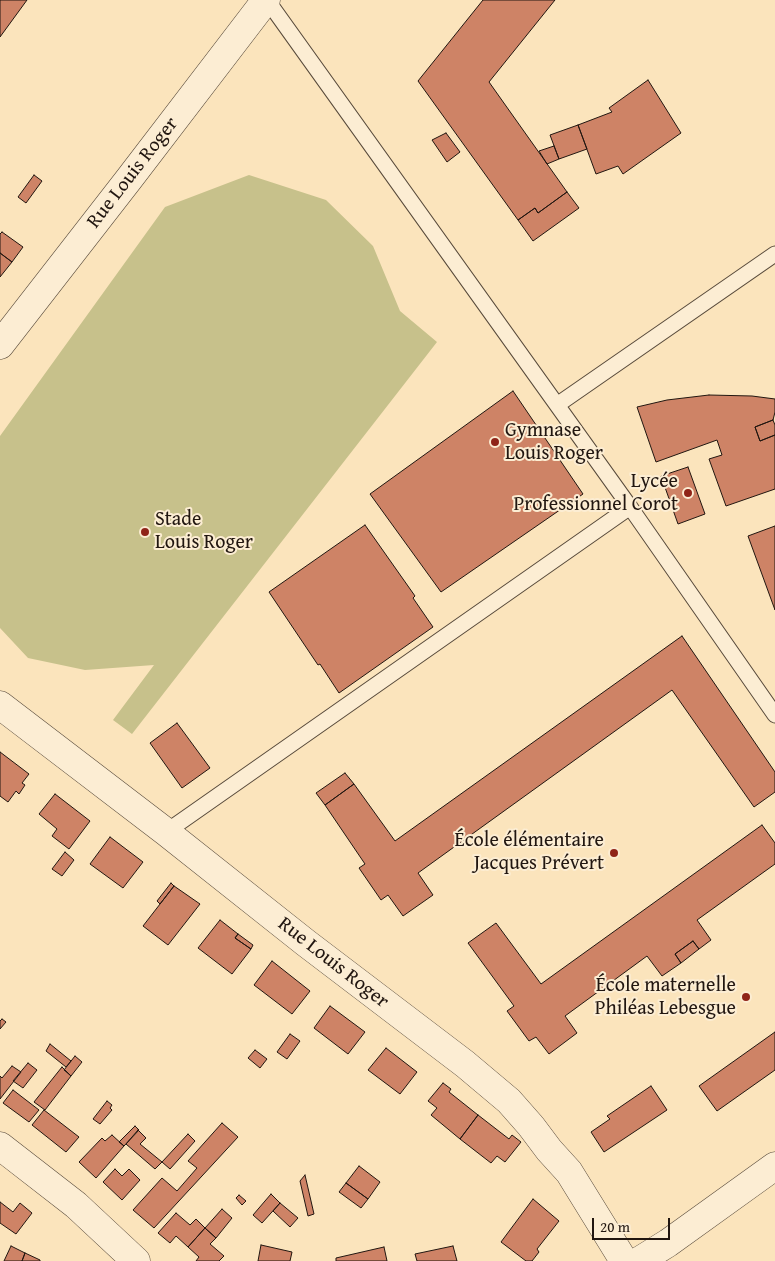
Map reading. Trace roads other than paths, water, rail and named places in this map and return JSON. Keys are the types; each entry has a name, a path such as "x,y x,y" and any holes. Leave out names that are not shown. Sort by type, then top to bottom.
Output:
{"street":[{"name":"Rue Louis Roger","path":"0,345 266,0"},
{"name":"Rue Louis Roger","path":"0,705 166,832 509,1101 531,1126 548,1150 569,1172 624,1261"},
{"path":"0,1146 76,1205 136,1261"},
{"path":"639,1261 668,1243 775,1166"}],"lane":[{"path":"266,0 630,506 775,715"},
{"path":"557,405 775,254"},
{"path":"166,832 630,506"}],"place":[{"name":"Gymnase Louis Roger","path":"495,442"},
{"name":"Lycée Professionnel Corot","path":"688,493"},
{"name":"Stade Louis Roger","path":"145,532"},
{"name":"École élémentaire Jacques Prévert","path":"614,853"},
{"name":"École maternelle Philéas Lebesgue","path":"746,997"}]}
